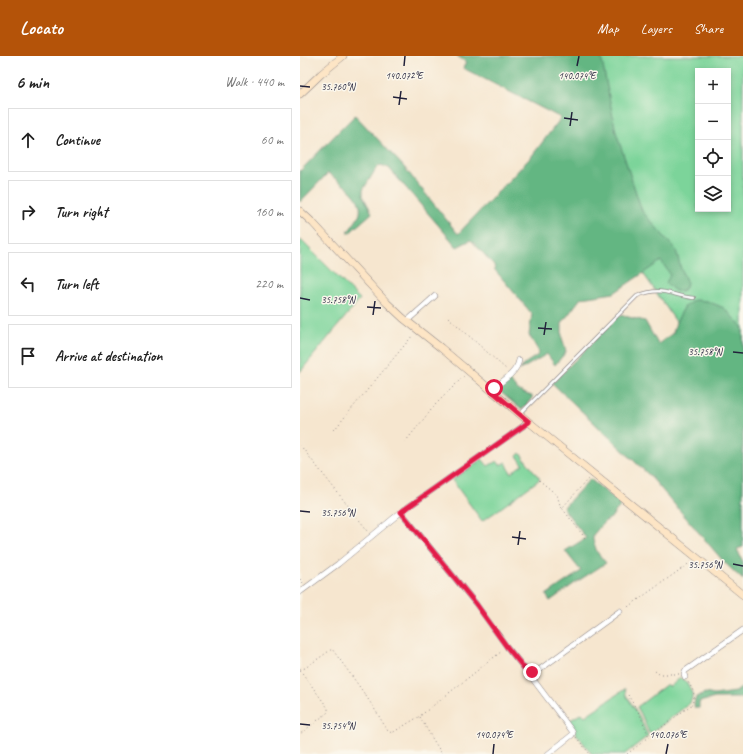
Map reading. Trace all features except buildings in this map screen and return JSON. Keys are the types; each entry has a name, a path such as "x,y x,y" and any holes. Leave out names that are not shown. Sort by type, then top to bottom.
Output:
{"street":[{"path":"300,94 343,56"},
{"path":"300,211 313,223 387,303 529,422 743,595"},
{"path":"408,321 435,296"},
{"path":"491,390 511,373 519,360"},
{"path":"300,592 338,564 401,512 529,422"},
{"path":"401,512 476,604 573,733 548,754"},
{"path":"529,674 539,670 620,611"},
{"path":"684,676 685,671 743,630"}],"lane":[{"path":"520,414 637,296 651,291 658,291 673,293 686,298 694,298"}],"path":[{"path":"448,317 511,373"},
{"path":"334,430 418,329"},
{"path":"405,442 436,404 469,371"},
{"path":"300,445 371,536"},
{"path":"562,509 562,507 593,474"},
{"path":"539,480 557,496 562,509 585,538"},
{"path":"620,611 696,558"},
{"path":"300,734 327,713 328,708 300,669 305,668 332,649 361,689 388,731 394,732 420,716 507,647"},
{"path":"627,754 694,701 694,692 684,676 659,674 655,671"},
{"path":"628,695 640,715 650,737"},
{"path":"420,716 442,754"},
{"path":"573,733 590,754"}],"green space":[{"path":"457,56 601,56 616,132 642,211 676,250 681,269 687,283 685,289 675,291 666,283 670,274 661,261 614,293 581,298 562,323 562,338 566,352 555,365 547,354 520,370 524,364 538,355 539,352 529,335 532,314 495,270 494,265 471,240 457,247 389,168 381,165 377,167 363,190 363,196 372,213 348,234 357,220 360,213 360,207 358,201 350,190 328,173 300,202 300,171 355,115 404,167 458,234 531,157 561,118 463,68 466,62"},
{"path":"563,56 743,56 743,391 695,350 612,227"},
{"path":"300,239 360,299 300,372"},
{"path":"694,300 707,301 724,308 743,328 743,547 737,549 743,562 743,580 724,562 650,476 552,383 620,315 645,321 658,344 673,333 676,322 685,306"},
{"path":"508,379 516,388 532,396 522,410 498,390 498,388"},
{"path":"520,453 540,479 482,521 452,480 482,459 488,466 497,461 500,465 506,462 511,473 523,464 517,456"},
{"path":"590,479 621,504 611,518 604,522 593,535 597,552 606,563 550,601 546,595 581,571 565,551 586,538 563,508"},
{"path":"681,677 692,692 692,699 690,703 653,732 649,733 637,707 667,684 670,687"},
{"path":"743,687 743,698 715,698 699,702 699,708 695,708 694,704 696,697 705,693 714,695 735,692"},
{"path":"625,689 626,695 639,716 648,736 625,754 592,754 567,722 582,713 585,716"}],"route":[{"path":"494,388 491,390 529,422 401,512 476,604 507,647 529,674 532,672"}]}
